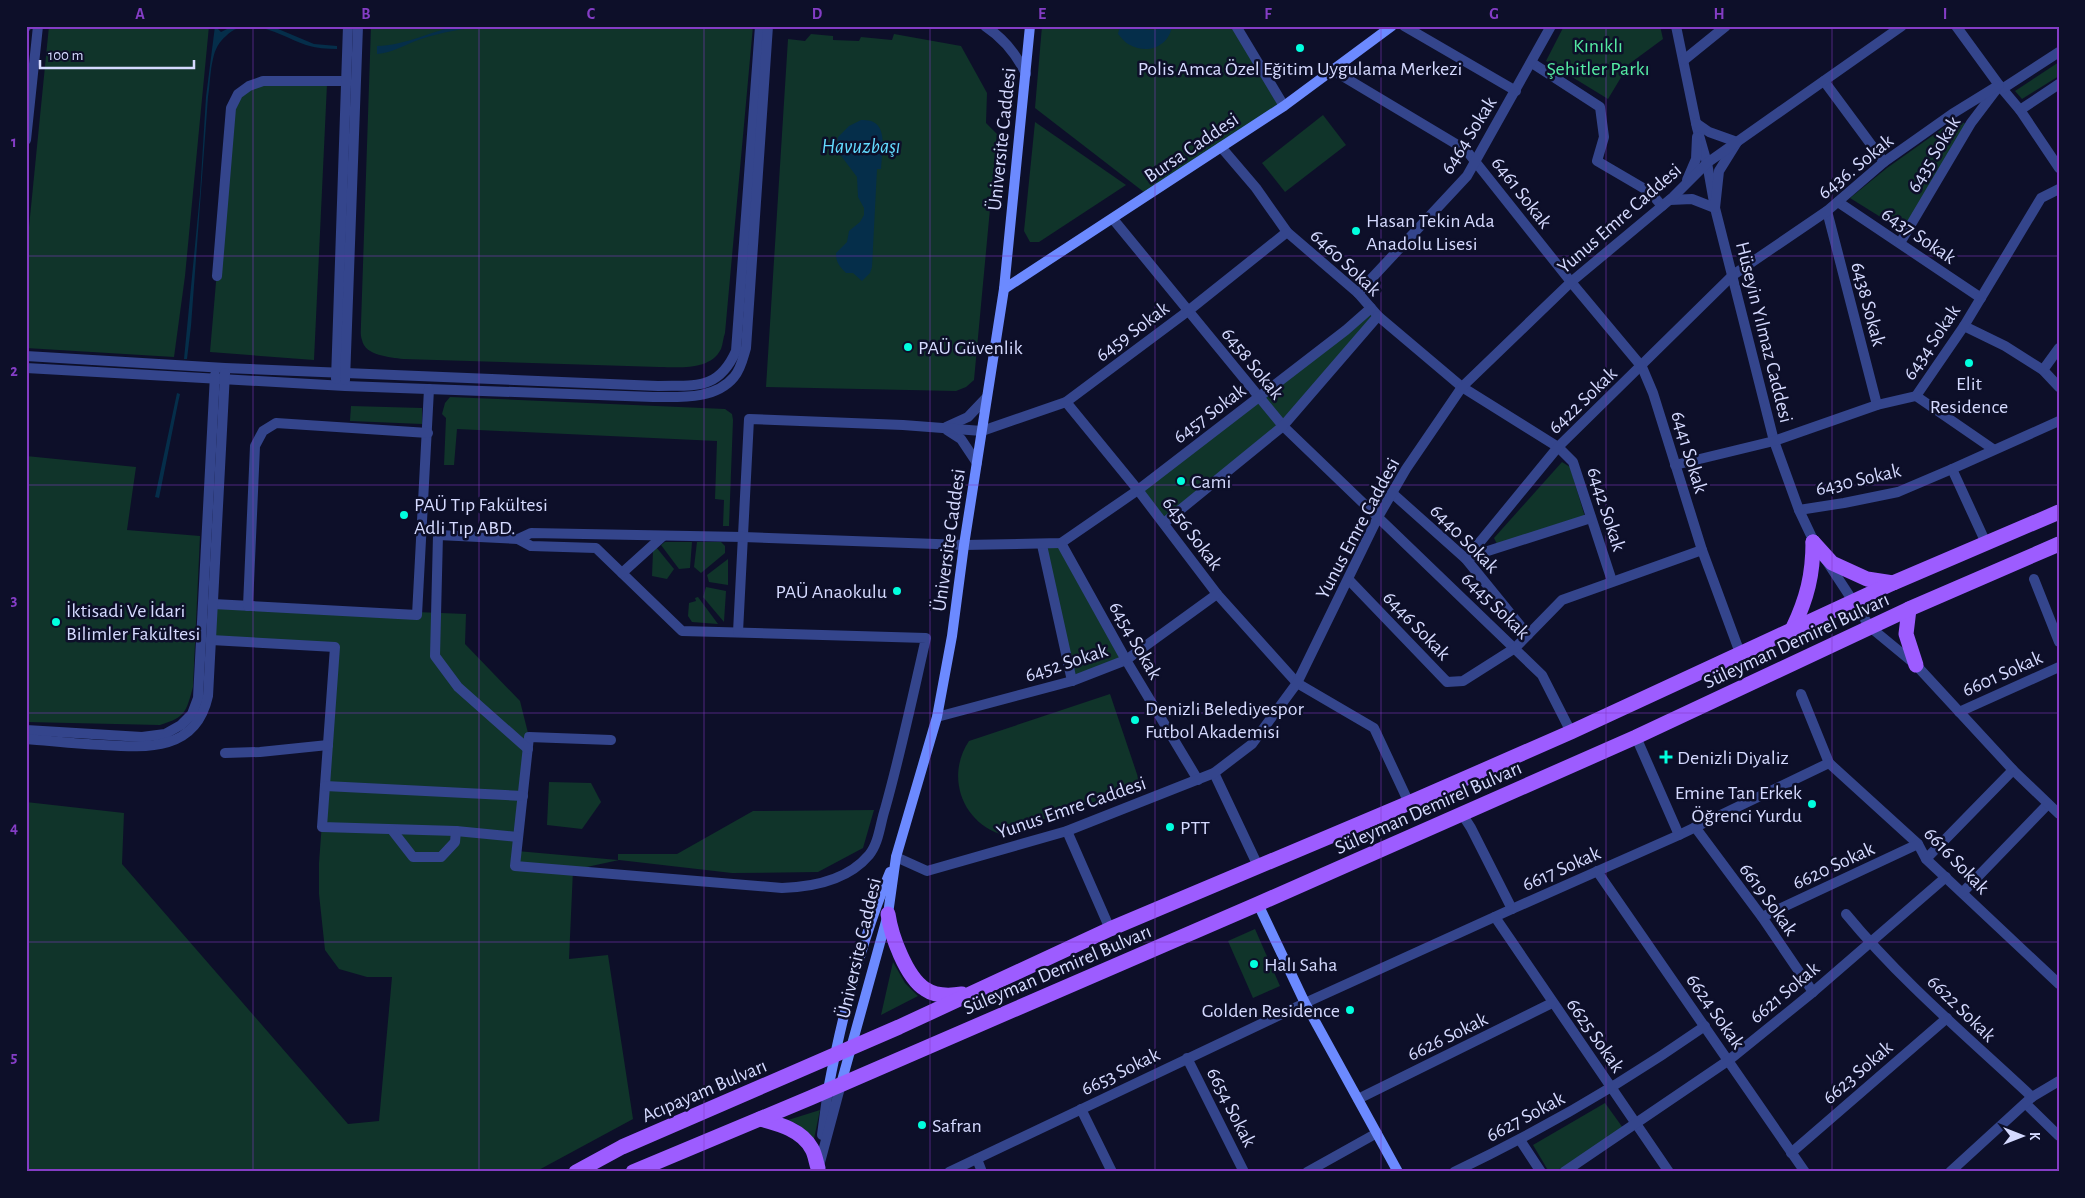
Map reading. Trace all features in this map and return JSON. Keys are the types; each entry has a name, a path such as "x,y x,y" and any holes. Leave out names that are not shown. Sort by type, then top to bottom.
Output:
{"main road":[{"name":"Üniversite Caddesi","path":"835,1093 851,1049 888,914 896,857 937,717 952,636 964,545 1004,289 1030,26"},
{"name":"Bursa Caddesi","path":"1004,289 1284,106 1334,71 1392,26"},
{"name":"Süleyman Demirel Bulvarı","path":"851,1049 1110,929 1409,803 1571,732 1793,628 2059,512"},
{"path":"1813,542 1832,563 1859,576 1893,583"},
{"path":"1793,628 1809,588 1813,566 1813,542"},
{"name":"Süleyman Demirel Bulvarı","path":"760,1119 810,1098 835,1093 1636,737 1908,609 2059,544"},
{"path":"1908,609 1906,634 1916,665"},
{"path":"835,1093 834,1055 873,914 896,857"},
{"path":"1258,904 1305,1003 1398,1172"},
{"path":"888,914 890,931 895,944 908,968 923,988 944,995 976,992"},
{"name":"Acıpayam Bulvarı","path":"576,1172 622,1147 851,1049"},
{"path":"633,1172 760,1119 782,1125 798,1133 812,1148 818,1170"}],"street":[{"path":"26,140 38,26"},
{"path":"341,373 348,26"},
{"path":"340,385 358,26"},
{"path":"26,356 341,373 658,386 699,384 716,378 729,367 736,351 760,26"},
{"path":"26,368 219,380 643,396 699,396 724,385 734,377 740,367 746,348 768,26"},
{"path":"985,26 1011,50 1026,74"},
{"path":"1236,26 1284,106"},
{"path":"1404,26 1516,90"},
{"name":"Hüseyin Yılmaz Caddesi","path":"1676,26 1696,126 1707,163 1715,208 1774,441 1799,510 1813,542 1870,627 1916,665 2012,770 2059,814"},
{"path":"1684,60 1726,26"},
{"name":"Yunus Emre Caddesi","path":"896,857 927,871 1067,831 1214,773 1252,744 1297,683 1349,580 1378,517 1406,469 1462,388 1570,282 1669,201 1707,163 1902,26"},
{"path":"1956,26 2020,110 2059,168"},
{"name":"6464 Sokak","path":"1358,294 1467,176 1532,63 1548,27"},
{"path":"2001,87 2059,52"},
{"path":"1532,63 1600,107 1604,137 1597,161 1669,201 1681,198 1694,200 1715,208 1719,171 1736,142 1696,126 1697,154 1694,167 1687,180 1669,201"},
{"name":"6461 Sokak","path":"1334,71 1466,150 1570,282"},
{"path":"217,276 231,108 238,94 249,86 263,81 346,81"},
{"path":"1824,81 1884,162"},
{"path":"2020,110 2059,84"},
{"name":"6436. Sokak","path":"1733,275 1827,211 1884,162 1952,114 2001,87"},
{"name":"6435 Sokak","path":"1900,243 1971,123 2001,87"},
{"name":"6460 Sokak","path":"1221,147 1256,188 1287,232 1358,294 1378,316 1462,388"},
{"name":"6434 Sokak","path":"1675,465 1774,441 1877,406 1916,396 1964,326 2041,198 2059,188"},
{"name":"6437 Sokak","path":"1838,202 1981,298"},
{"name":"6438 Sokak","path":"1827,211 1877,406"},
{"name":"6458 Sokak","path":"1113,219 1258,398 1283,426 1378,517"},
{"name":"6459 Sokak","path":"982,431 1066,402 1188,311 1287,232"},
{"name":"6422 Sokak","path":"1466,559 1558,447 1642,367 1733,275"},
{"name":"6441 Sokak","path":"1570,282 1642,367 1653,393 1702,550 1740,653"},
{"name":"6457 Sokak","path":"1061,543 1138,490 1346,330 1371,308"},
{"path":"1164,523 1283,426 1378,316"},
{"path":"1964,326 2004,346 2043,370 2059,387"},
{"path":"2043,370 2059,348"},
{"path":"26,730 142,737 166,734 181,725 192,714 198,698 220,367"},
{"path":"26,739 136,747 168,744 180,738 195,726 206,708 213,604 219,380"},
{"name":"6442 Sokak","path":"1462,388 1558,447 1573,462 1612,581"},
{"path":"213,604 418,615 429,389"},
{"path":"1916,396 1994,449"},
{"path":"944,428 962,421 987,397"},
{"name":"6456 Sokak","path":"1066,402 1164,523 1217,594 1297,683 1374,728 1409,803"},
{"path":"738,632 750,418 982,431"},
{"name":"6430 Sokak","path":"1799,510 1898,492 2059,421"},
{"path":"248,606 255,446 263,431 276,423 428,433"},
{"path":"944,428 961,439 977,463"},
{"path":"1952,469 1986,543"},
{"name":"6440 Sokak","path":"1392,493 1466,559 1528,635"},
{"name":"6445 Sokak","path":"1378,517 1542,675 1571,732"},
{"path":"1466,559 1591,518"},
{"path":"518,539 531,533 743,537 935,545 1042,545 1061,543"},
{"path":"528,749 458,687 435,656 438,535 518,539 531,546 596,548 682,631 926,638 895,772 875,846 868,857 850,871 827,881 782,888 515,866 530,737 611,740"},
{"path":"622,573 663,536"},
{"name":"6454 Sokak","path":"1061,543 1126,660 1198,780"},
{"path":"1042,545 1072,681"},
{"name":"6446 Sokak","path":"1349,580 1447,682 1463,681 1514,648 1562,600 1702,550"},
{"path":"2034,579 2059,642"},
{"name":"6452 Sokak","path":"937,717 1072,681 1126,660 1217,594"},
{"path":"211,640 334,647 322,827 456,831 518,837"},
{"name":"6601 Sokak","path":"1959,712 2059,667"},
{"path":"1801,694 1829,762"},
{"path":"1636,737 1679,835"},
{"path":"225,753 260,752 328,745"},
{"name":"6617 Sokak","path":"1305,1003 1512,908 1679,835 1829,762"},
{"name":"6616 Sokak","path":"1829,762 1918,844 1926,859 2059,984"},
{"path":"1926,859 2012,770"},
{"path":"1214,773 1258,866"},
{"path":"325,786 523,796"},
{"path":"1963,892 2048,804"},
{"path":"1462,814 1512,908"},
{"name":"6619 Sokak","path":"1695,827 1762,918 1813,992"},
{"path":"392,830 413,857 441,857 455,842 456,831"},
{"path":"1067,831 1110,929"},
{"name":"6620 Sokak","path":"1762,918 1918,844"},
{"name":"6624 Sokak","path":"1597,871 1805,1172"},
{"name":"6621 Sokak","path":"1564,1172 1729,1060 1813,992 1946,877"},
{"name":"6622 Sokak","path":"1846,914 1869,942 2029,1100 2059,1136"},
{"name":"6625 Sokak","path":"1495,917 1552,1004 1637,1122 1670,1172"},
{"name":"6653 Sokak","path":"949,1172 1305,1003"},
{"name":"6626 Sokak","path":"1358,1099 1552,1004"},
{"name":"6623 Sokak","path":"1791,1153 1947,1018"},
{"name":"6627 Sokak","path":"1454,1172 1520,1140 1612,1088 1705,1026"},
{"name":"6654 Sokak","path":"1187,1058 1244,1172"},
{"path":"1950,1172 2029,1100 2059,1081"},
{"path":"818,1170 835,1093"},
{"path":"818,1170 835,1093"},
{"path":"1081,1110 1112,1172"},
{"path":"1306,1172 1377,1133"},
{"path":"1520,1140 1541,1172"},
{"path":"977,1158 982,1172"}],"green space":[{"path":"49,26 209,26 185,276 174,357 26,348 26,257"},
{"path":"371,26 753,26 725,333 721,349 716,356 709,361 693,366 659,367 403,359 379,355 368,349 361,338 361,332"},
{"path":"1042,26 1237,26 1284,106 1149,196 1035,108"},
{"name":"Kınıklı Şehitler Parkı","path":"1564,26 1660,26 1663,39 1629,64 1608,99 1546,61"},
{"path":"811,34 833,36 833,40 859,41 861,37 892,40 894,34 961,46 987,93 986,123 997,134 974,380 966,387 956,391 766,387 788,39 805,41"},
{"path":"2059,62 2059,76 2022,99 2015,91"},
{"path":"327,84 314,360 210,352 231,108 249,86"},
{"path":"1323,115 1346,145 1285,192 1262,163"},
{"path":"1956,119 1966,124 1903,231 1850,198 1887,168"},
{"path":"1035,122 1126,185 1039,242 1030,242 1024,231"},
{"path":"1371,308 1378,316 1283,426 1164,523 1138,490"},
{"path":"450,397 725,409 732,414 733,420 729,526 723,526 724,500 715,499 717,441 457,429 454,465 444,465 446,418 442,414 445,403"},
{"path":"351,406 422,408 422,424 350,421"},
{"path":"26,456 136,467 127,530 200,536 193,687 184,712 175,719 160,725 26,722"},
{"path":"1562,462 1570,467 1585,517 1497,544 1494,538"},
{"path":"665,542 692,542 690,568 679,569 661,545"},
{"path":"697,542 721,542 725,546 725,553 701,573 694,567"},
{"path":"1061,543 1126,660 1072,681 1042,545"},
{"path":"656,547 674,569 667,579 652,576 653,551"},
{"path":"728,559 728,585 709,582 707,575"},
{"path":"706,587 726,591 724,622 703,597"},
{"path":"698,597 718,624 692,622 688,616 689,603 696,601 695,598"},
{"path":"213,604 466,614 465,644 520,701 529,737 517,851 618,860 618,854 677,854 753,811 874,810 863,848 818,872 732,873 619,860 573,870 569,959 608,955 633,1119 535,1172 26,1172 26,802 124,813 122,864 348,1124 379,1121 392,977 367,977 339,969 325,950 319,894 319,863 335,647 211,640"},
{"path":"1110,694 1141,786 1000,834 987,828 975,819 961,795 958,782 962,754 969,741"},
{"path":"549,782 591,783 601,802 582,829 547,825"},
{"name":"Halı Saha","path":"1255,929 1280,986 1253,998 1228,941"},
{"path":"893,962 905,983 918,996 881,1015"},
{"path":"1605,1103 1623,1128 1555,1172 1549,1172 1533,1145"},
{"path":"820,1110 814,1139 797,1124 788,1120"}],"water":[{"path":"215,26 221,32 233,26 271,26 314,44 337,46 337,49 310,46 266,29 245,27 235,29 219,43 216,49 208,97 191,326 187,359 184,359 200,194 206,97"},
{"path":"458,26 485,26 437,34 388,52 377,54 377,46 397,44"},
{"path":"1120,26 1156,30 1158,26 1172,26 1167,39 1157,47 1144,49 1125,42 1118,34"},
{"name":"Havuzbaşı","path":"861,120 876,124 880,129 883,144 881,169 877,169 872,267 870,273 862,281 853,273 846,273 837,261 836,253 847,242 849,231 860,222 864,215 864,208 858,197 857,177 836,149 838,137 849,126"},
{"path":"177,393 180,394 159,498 155,497"}],"place":[{"name":"Polis Amca Özel Eğitim Uygulama Merkezi","path":"1300,48"},
{"name":"Hasan Tekin Ada Anadolu Lisesi","path":"1356,231"},
{"name":"PAÜ Güvenlik","path":"908,347"},
{"name":"Elit Residence","path":"1969,363"},
{"name":"Cami","path":"1181,481"},
{"name":"PAÜ Tıp Fakültesi Adli Tıp ABD.","path":"404,515"},
{"name":"PAÜ Anaokulu","path":"897,591"},
{"name":"İktisadi Ve İdari Bilimler Fakültesi","path":"56,622"},
{"name":"Denizli Belediyespor Futbol Akademisi","path":"1135,720"},
{"name":"Denizli Diyaliz","path":"1666,757"},
{"name":"Emine Tan Erkek Öğrenci Yurdu","path":"1812,804"},
{"name":"PTT","path":"1170,827"},
{"name":"Halı Saha","path":"1254,964"},
{"name":"Golden Residence","path":"1350,1010"},
{"name":"Safran","path":"922,1125"}]}
